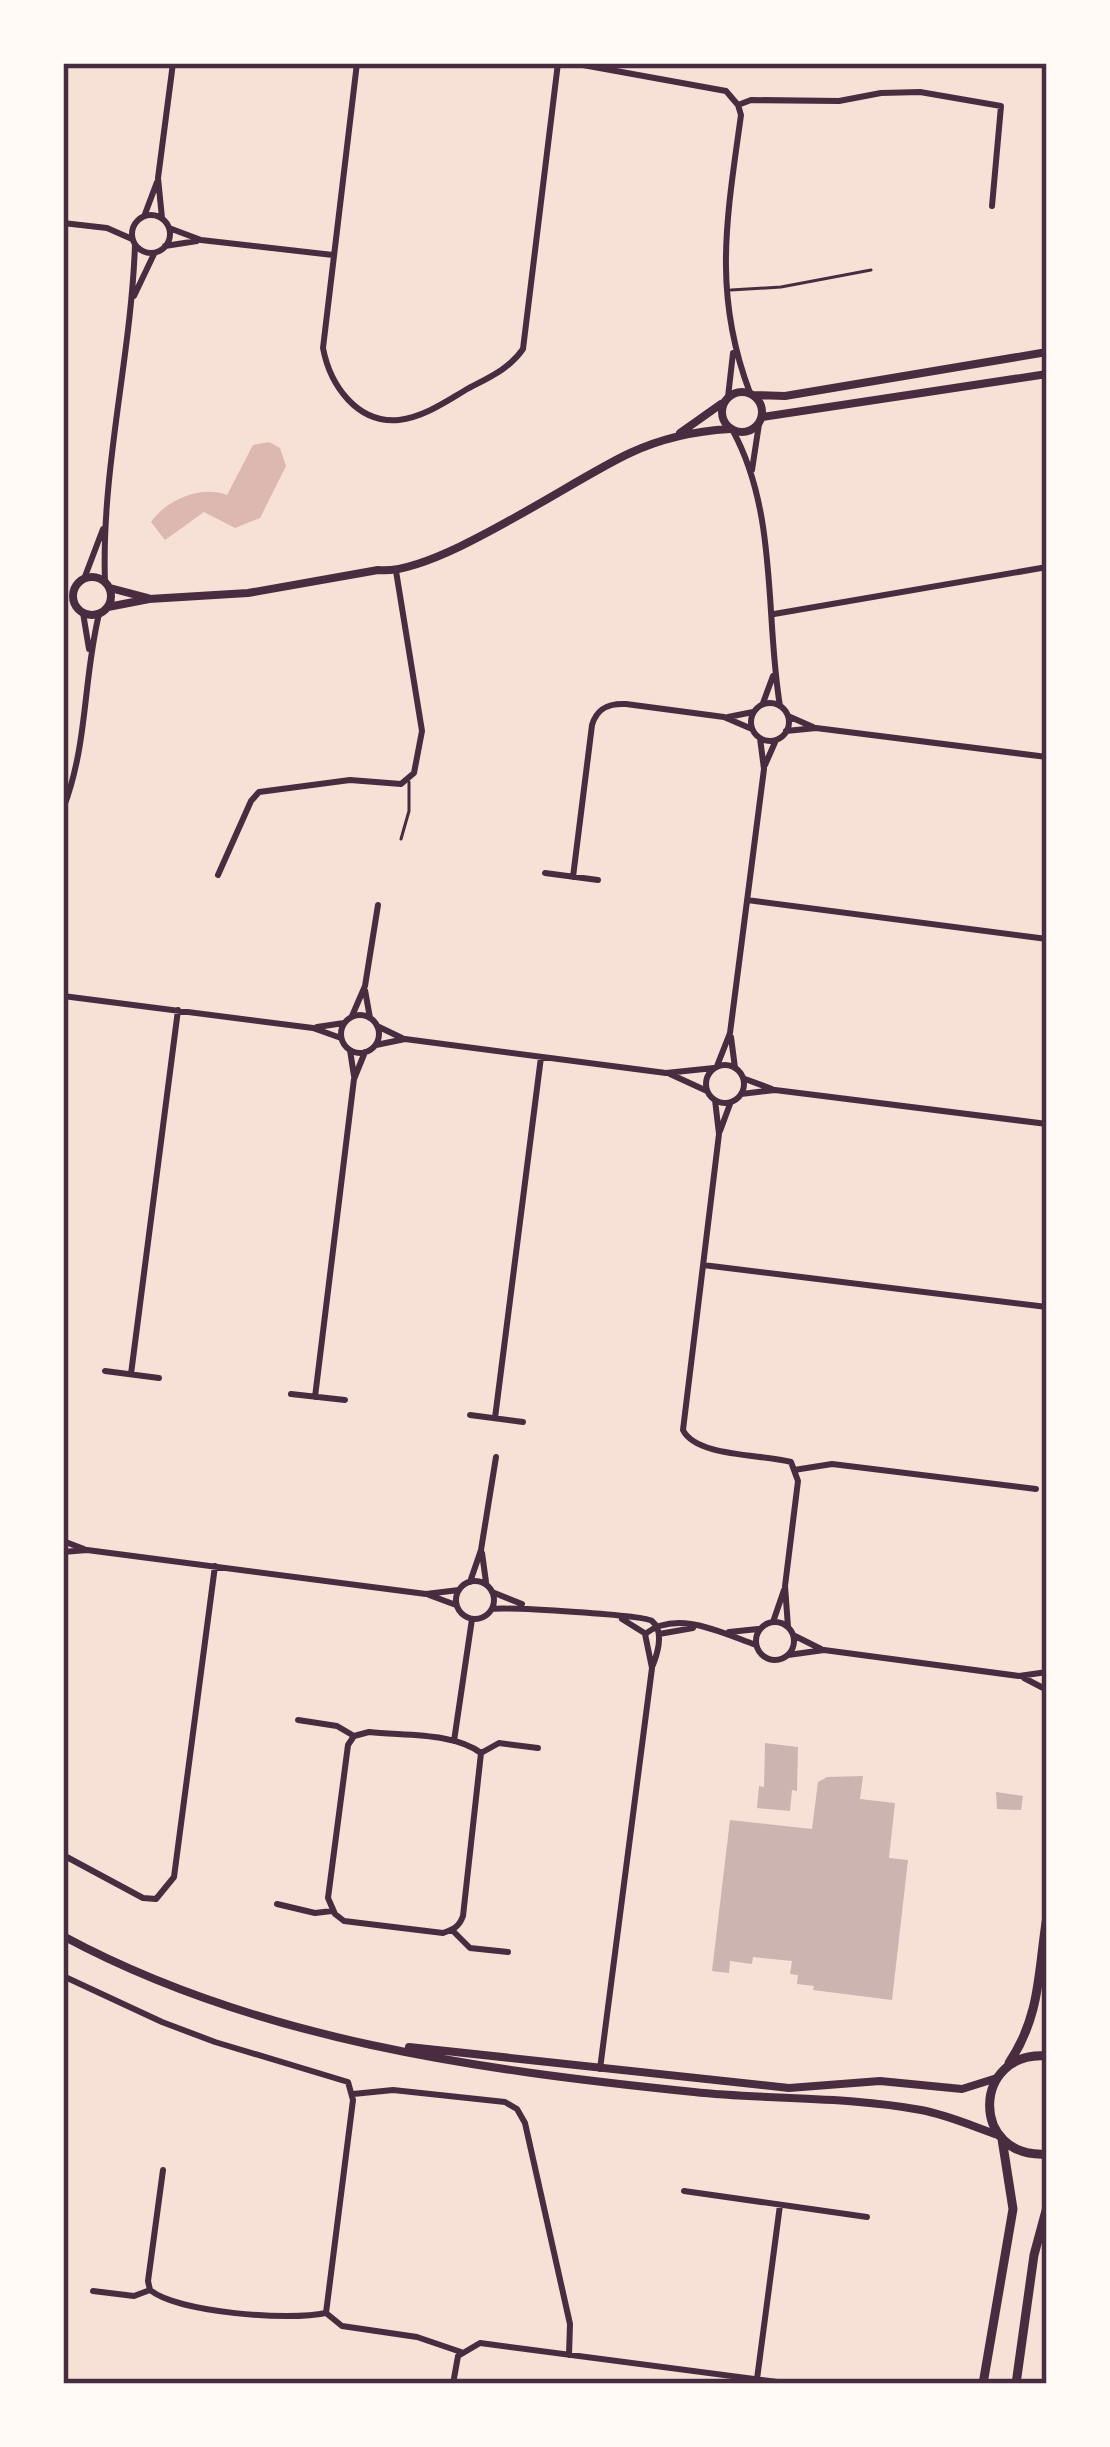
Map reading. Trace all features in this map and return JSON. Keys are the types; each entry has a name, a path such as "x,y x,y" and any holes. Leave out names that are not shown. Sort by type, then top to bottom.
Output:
{"main road":[{"path":"983,2384 1013,2209 1000,2137 989,2113 997,2078 1027,2036 1034,2016 1047,1916"},
{"path":"1006,2068 1026,2057 1047,2056"},
{"path":"1000,2137 1022,2152 1047,2154"},
{"path":"1016,2384 1034,2254 1047,2207"}],"street":[{"path":"63,223 106,228 135,223 144,216 158,178 173,63"},
{"path":"357,63 323,348 327,371 340,393 361,411 383,419 424,414 512,365 523,349 558,63"},
{"path":"572,63 726,91 738,105 741,115 724,240 734,346 752,394 761,405 752,473"},
{"path":"738,105 751,100 839,101 920,92 1001,106 992,206"},
{"path":"158,178 162,218 169,228 201,240 333,255"},
{"path":"144,216 162,218"},
{"path":"108,607 104,525 132,300 135,223"},
{"path":"106,228 154,253"},
{"path":"165,246 169,228"},
{"path":"132,300 154,253 165,246 201,240"},
{"path":"734,346 722,418 752,473 774,614 780,706 788,716 816,728"},
{"path":"63,809 82,752 89,652 99,614 108,607 149,598 208,598 378,570 397,571 484,534 603,466 674,437 739,392 776,397 1047,352"},
{"path":"674,437 747,432 760,421 1047,374"},
{"path":"89,652 73,592 104,525"},
{"path":"774,614 1047,567"},
{"path":"218,875 259,792 350,780 401,784 409,779 418,762 422,731 397,571"},
{"path":"63,586 95,577 149,598"},
{"path":"63,605 99,614"},
{"path":"724,717 753,712 762,704 775,672"},
{"path":"572,877 592,725 599,711 618,704 724,717 752,729 760,738 764,769 730,1033 735,1068 743,1078 775,1090 1047,1124"},
{"path":"762,704 780,706"},
{"path":"752,729 753,712"},
{"path":"786,731 788,716"},
{"path":"764,769 776,740 786,731 816,728 1047,758"},
{"path":"760,738 776,740"},
{"path":"544,873 598,880"},
{"path":"747,900 1047,939"},
{"path":"314,1028 344,1023 352,1016 364,986 378,905"},
{"path":"364,986 370,1018 405,1039 666,1073 735,1068"},
{"path":"63,996 314,1028 341,1038 350,1050 354,1079 315,1397"},
{"path":"131,1374 178,1010"},
{"path":"352,1016 370,1018"},
{"path":"341,1038 344,1023"},
{"path":"376,1045 377,1026"},
{"path":"707,1091 706,1078 730,1033"},
{"path":"354,1079 365,1052 405,1039"},
{"path":"350,1050 365,1052"},
{"path":"495,1418 541,1057"},
{"path":"666,1073 707,1091 715,1100 718,1134 684,1407 686,1437 700,1447 791,1462 798,1480 785,1586 773,1622 725,1633"},
{"path":"741,1094 743,1078"},
{"path":"718,1134 731,1102 741,1094 775,1090"},
{"path":"715,1100 731,1102"},
{"path":"703,1265 1047,1307"},
{"path":"105,1371 159,1378"},
{"path":"291,1394 344,1400"},
{"path":"470,1415 523,1422"},
{"path":"426,1594 459,1590 470,1582 481,1550 496,1457"},
{"path":"794,1470 832,1464 1036,1489"},
{"path":"63,1540 87,1550"},
{"path":"63,1552 87,1550 426,1594 457,1606 472,1619"},
{"path":"481,1550 486,1584 492,1592 526,1606"},
{"path":"63,1855 143,1898 156,1899 174,1877 215,1566"},
{"path":"470,1582 486,1584"},
{"path":"785,1586 788,1654"},
{"path":"457,1606 459,1590"},
{"path":"492,1592 492,1609"},
{"path":"472,1619 492,1609 526,1606 646,1617 657,1630 599,2083"},
{"path":"618,1618 645,1634 652,1668"},
{"path":"454,1741 472,1619"},
{"path":"773,1622 824,1650"},
{"path":"645,1634 695,1627 756,1645"},
{"path":"760,1628 756,1645 771,1660 824,1650 1019,1676 1047,1672"},
{"path":"1019,1676 1047,1690"},
{"path":"298,1720 338,1726 354,1736"},
{"path":"369,1732 454,1741 481,1754 460,1925 443,1933 344,1921 328,1898 348,1745 354,1736 369,1732"},
{"path":"481,1754 499,1743 538,1748"},
{"path":"277,1904 304,1912 333,1911"},
{"path":"452,1930 470,1948 508,1952"},
{"path":"63,1936 155,1980 218,2003 372,2043 491,2068 599,2083 917,2109 1000,2137"},
{"path":"63,1976 215,2042 344,2078 353,2094 326,2313"},
{"path":"372,2043 806,2088 880,2081 962,2089 997,2078"},
{"path":"770,2100 773,2086"},
{"path":"353,2094 393,2090 506,2102 518,2109 570,2324 569,2355"},
{"path":"150,2290 163,2170"},
{"path":"684,2191 867,2217"},
{"path":"757,2379 780,2205"},
{"path":"93,2291 134,2296 150,2290 175,2303 278,2317 326,2313 342,2326 417,2337 461,2352 481,2343 793,2384"},
{"path":"453,2384 461,2352"}],"lane":[{"path":"727,291 781,287 871,270"},
{"path":"401,839 409,812 409,779"}],"shaded area":[{"path":"269,442 280,448 286,466 260,518 235,528 204,512 165,540 151,522 158,514 195,493 227,495 253,445"}],"building":[{"path":"765,1743 798,1747 797,1791 792,1790 790,1811 757,1808 759,1786 764,1787"},
{"path":"863,1776 860,1799 895,1803 889,1858 908,1860 892,2000 797,1984 798,1975 790,1974 792,1961 753,1957 752,1964 730,1961 729,1973 712,1971 730,1820 812,1829 818,1782 827,1777"},
{"path":"996,1792 1023,1796 1021,1810 997,1809"}]}
